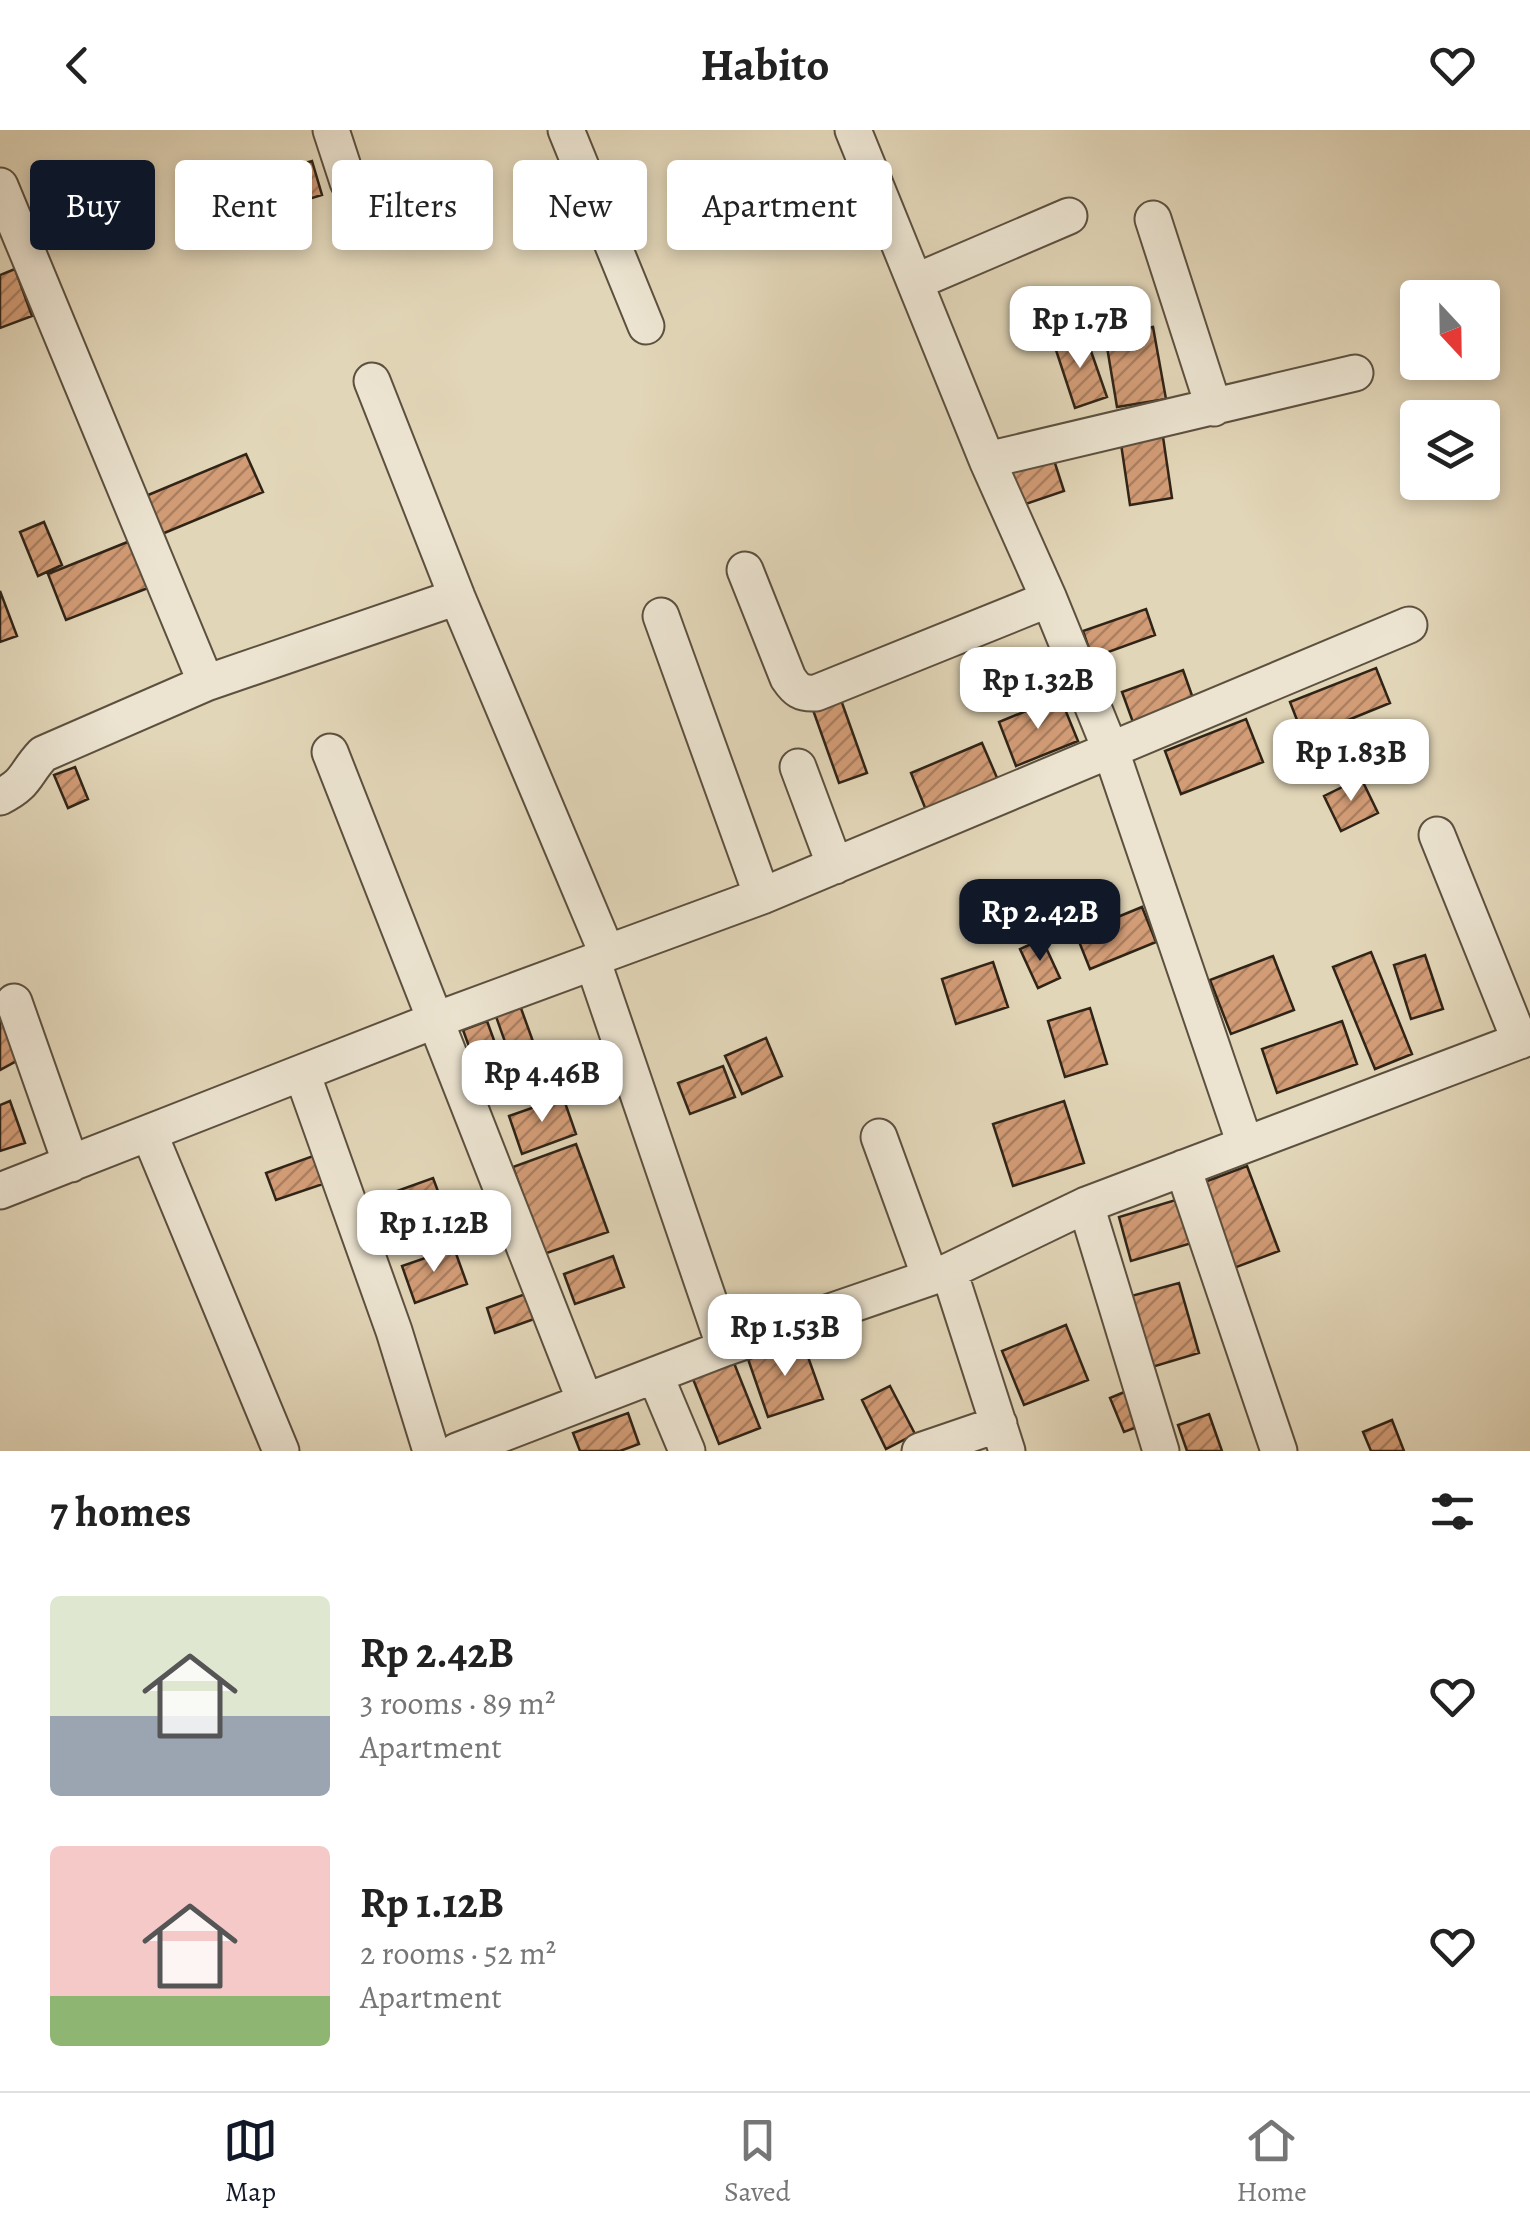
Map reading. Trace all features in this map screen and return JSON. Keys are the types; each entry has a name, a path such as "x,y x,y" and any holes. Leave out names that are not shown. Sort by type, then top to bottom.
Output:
{"street":[{"path":"330,130 340,160"},
{"path":"566,130 646,326"},
{"path":"862,133 915,282 986,460 1049,598 1111,751 1245,1144"},
{"path":"0,186 206,684"},
{"path":"915,282 1068,216"},
{"path":"1153,219 1214,408"},
{"path":"986,460 1355,373"},
{"path":"372,381 600,958 725,1348"},
{"path":"745,570 788,678 798,692 806,694 816,694 1049,598"},
{"path":"0,797 27,780 32,765 43,754 206,684 457,597"},
{"path":"662,616 762,896"},
{"path":"0,1191 762,896 1409,624"},
{"path":"330,752 585,1401"},
{"path":"798,767 835,866"},
{"path":"458,1451 725,1348 940,1274 1086,1205 1525,1039 1437,836"},
{"path":"14,1002 71,1164"},
{"path":"302,1072 394,1332 431,1451"},
{"path":"149,1133 280,1451"},
{"path":"878,1137 940,1274 1003,1437 920,1451"},
{"path":"1182,1168 1279,1451"},
{"path":"1086,1205 1161,1451"},
{"path":"655,1375 688,1451"}],"building":[{"path":"312,161 322,195 312,198"},
{"path":"15,269 32,316 0,328 0,275"},
{"path":"1153,327 1166,399 1117,407 1105,335"},
{"path":"1085,334 1107,397 1075,408 1054,344"},
{"path":"1162,430 1172,498 1130,505 1120,437"},
{"path":"246,454 263,492 157,536 141,498"},
{"path":"1052,454 1064,491 1020,506 1007,469"},
{"path":"44,522 62,565 38,576 20,532"},
{"path":"130,541 148,588 66,620 48,574"},
{"path":"0,591 17,636 0,642"},
{"path":"1146,609 1155,635 1092,658 1083,631"},
{"path":"1376,668 1390,703 1304,738 1290,702"},
{"path":"1183,670 1195,704 1134,725 1122,692"},
{"path":"1060,697 1078,741 1016,766 999,722"},
{"path":"841,700 867,773 839,783 813,710"},
{"path":"1246,719 1263,762 1181,794 1165,751"},
{"path":"982,743 998,780 926,810 911,773"},
{"path":"75,767 88,799 68,808 54,775"},
{"path":"1361,778 1378,813 1341,831 1324,796"},
{"path":"1142,907 1156,942 1090,969 1076,934"},
{"path":"1042,939 1060,978 1038,988 1020,949"},
{"path":"1371,952 1412,1054 1375,1069 1333,967"},
{"path":"1425,955 1443,1009 1411,1019 1394,965"},
{"path":"1273,956 1294,1010 1231,1034 1210,980"},
{"path":"993,962 1008,1007 956,1024 942,979"},
{"path":"518,1000 535,1047 510,1056 493,1008"},
{"path":"0,1007 24,1057 0,1070"},
{"path":"1090,1008 1107,1064 1065,1077 1048,1021"},
{"path":"487,1021 503,1065 479,1074 463,1030"},
{"path":"1342,1021 1357,1064 1277,1093 1262,1049"},
{"path":"766,1038 782,1076 742,1094 725,1056"},
{"path":"723,1066 735,1097 690,1114 678,1083"},
{"path":"563,1097 576,1134 522,1154 509,1116"},
{"path":"10,1101 25,1143 0,1151 0,1105"},
{"path":"1064,1101 1084,1163 1013,1186 993,1124"},
{"path":"576,1144 608,1232 544,1254 513,1167"},
{"path":"313,1156 323,1184 276,1200 266,1173"},
{"path":"1247,1166 1279,1251 1234,1268 1202,1183"},
{"path":"433,1178 442,1202 381,1224 372,1200"},
{"path":"1179,1199 1192,1243 1131,1261 1119,1217"},
{"path":"454,1248 467,1284 415,1303 402,1266"},
{"path":"613,1256 624,1287 575,1304 564,1274"},
{"path":"1179,1283 1199,1353 1152,1367 1131,1296"},
{"path":"528,1293 537,1318 495,1333 487,1308"},
{"path":"1066,1325 1088,1380 1024,1405 1002,1351"},
{"path":"802,1340 823,1399 768,1417 748,1359"},
{"path":"732,1358 760,1428 719,1444 691,1374"},
{"path":"890,1386 915,1434 886,1449 862,1400"},
{"path":"1134,1388 1148,1423 1124,1432 1110,1398"},
{"path":"628,1413 639,1444 620,1451 580,1451 573,1433"},
{"path":"1209,1414 1222,1451 1187,1451 1178,1425"},
{"path":"1392,1420 1404,1451 1371,1451 1363,1432"}]}
